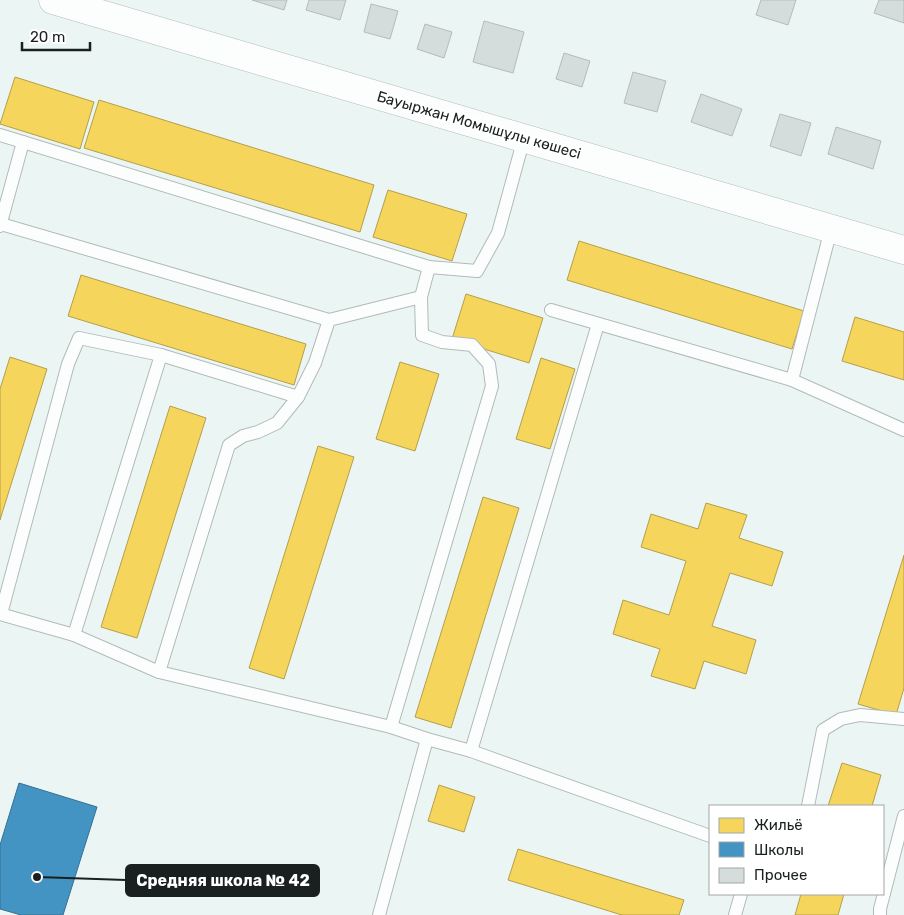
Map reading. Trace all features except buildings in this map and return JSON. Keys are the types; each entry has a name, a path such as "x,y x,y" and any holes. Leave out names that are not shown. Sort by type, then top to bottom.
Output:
{"street":[{"name":"Бауыржан Момышұлы көшесі","path":"53,0 904,250"}],"lane":[{"path":"0,135 429,267 478,271 498,233 524,138"},
{"path":"23,142 0,225 329,320 421,297"},
{"path":"792,380 831,229"},
{"path":"391,727 492,386 489,364 472,346 442,342 422,335 421,297 429,267"},
{"path":"550,310 792,380 904,430"},
{"path":"159,672 229,445 243,436 258,432 277,423 298,397 315,363 329,320"},
{"path":"471,750 598,324"},
{"path":"298,397 161,355 80,338 68,364 1,614 74,635 159,672 391,727 427,739 471,750 709,836"},
{"path":"74,635 161,355"},
{"path":"808,805 823,730 841,719 860,715 904,719"},
{"path":"378,915 427,739"},
{"path":"884,895 902,830 904,816"},
{"path":"735,915 741,895"},
{"path":"880,915 884,895"}],"place":[{"name":"Средняя школа № 42","path":"37,877"}]}
